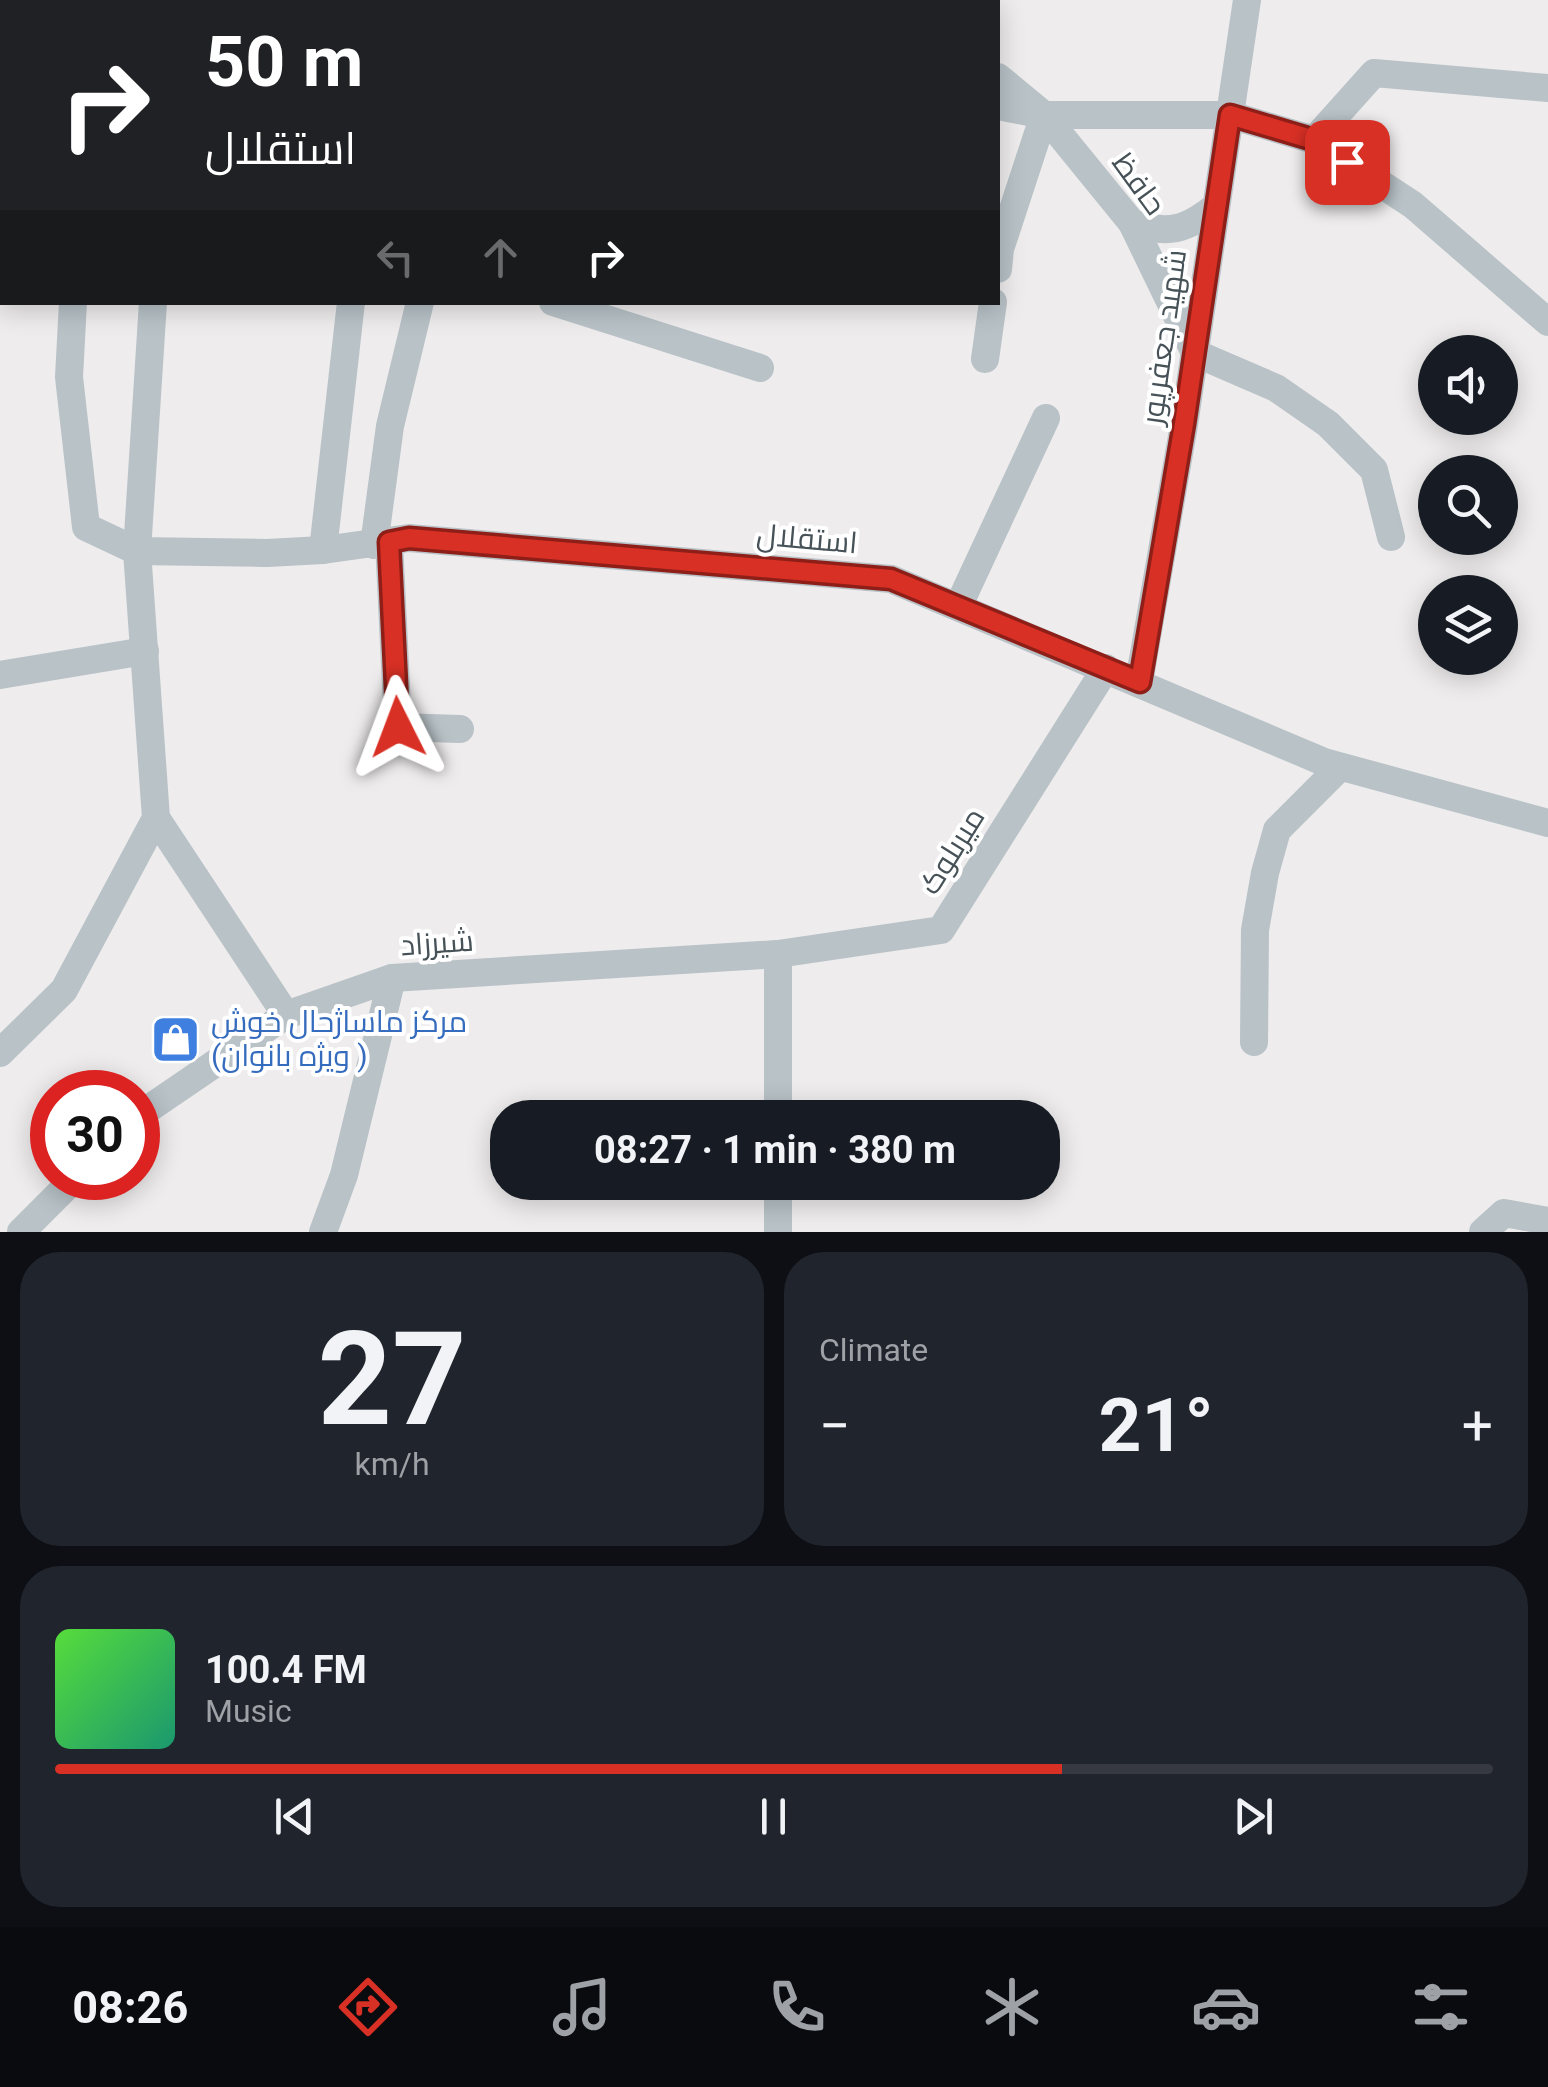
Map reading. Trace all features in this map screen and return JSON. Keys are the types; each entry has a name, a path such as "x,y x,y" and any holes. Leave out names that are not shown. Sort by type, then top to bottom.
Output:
{"street":[{"name":"شهید جعفرپور","path":"1140,682 1195,353 1246,0"},
{"path":"1314,140 1374,73 1548,88"},
{"name":"حافظ","path":"1000,79 1044,115 1132,223 1195,353"},
{"path":"1000,106 1044,115 1230,115 1314,140 1413,205 1548,322"},
{"path":"1000,249 1044,115"},
{"path":"1132,223 1151,229 1177,230 1196,223 1216,206"},
{"path":"73,305 68,377 86,527 138,551"},
{"path":"153,305 138,551 156,818 286,1015"},
{"path":"323,550 351,305"},
{"path":"419,305 390,426 382,543 398,727 460,729"},
{"path":"563,305 760,368"},
{"path":"985,359 993,305"},
{"path":"1195,353 1276,388 1328,424 1374,470 1391,537"},
{"path":"958,607 1046,418"},
{"name":"استقلال","path":"138,551 267,553 409,538 891,579 1340,767 1548,823"},
{"path":"0,675 144,651"},
{"name":"میربلوک","path":"778,954 941,930 1106,668"},
{"path":"1254,1042 1255,930 1277,830 1340,767"},
{"path":"0,1052 64,990 156,818"},
{"path":"778,954 778,1100"},
{"name":"شیرزاد","path":"160,1101 286,1015 392,978 778,954"},
{"path":"324,1232 344,1175 392,978"},
{"path":"21,1232 54,1200"},
{"path":"778,1200 778,1232"},
{"path":"1483,1232 1504,1214 1548,1221"}],"place":[{"name":"مرکز ماساژحال خوش (ویژه بانوان )","path":"176,1039"}],"route":[{"path":"398,727 389,542 409,538 891,579 1140,682 1184,424 1230,115 1314,140 1347,162"}]}
